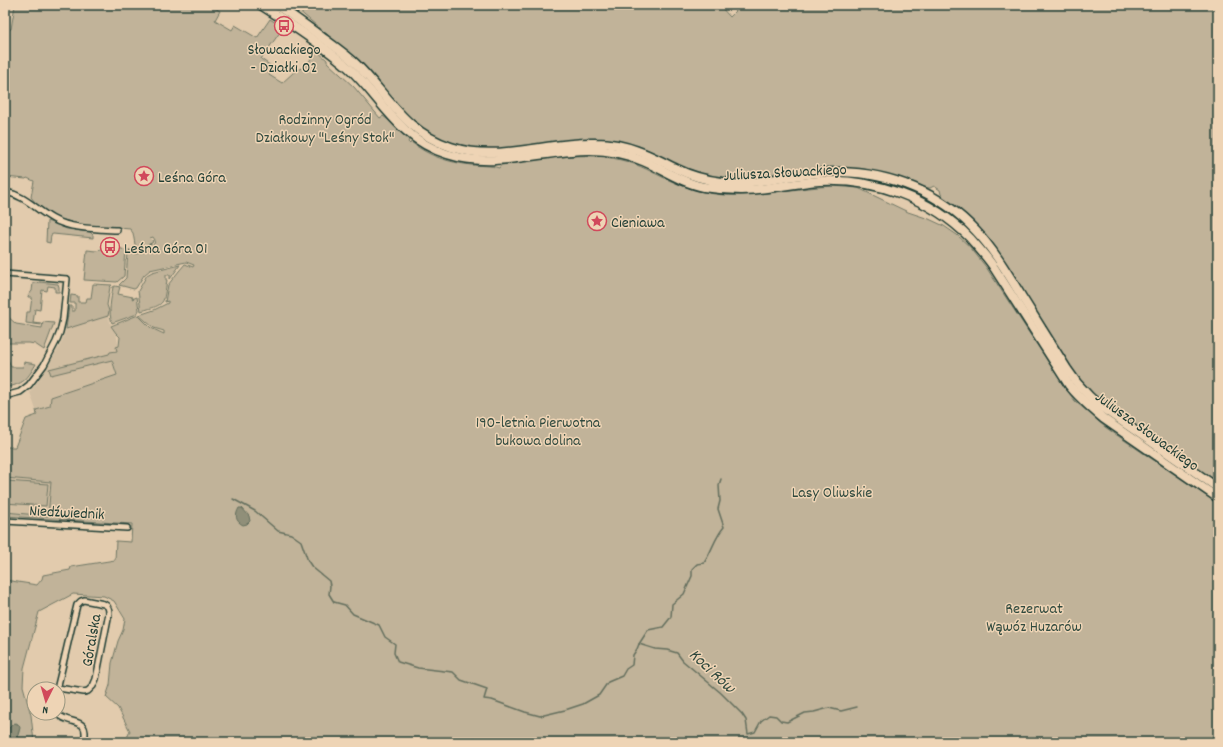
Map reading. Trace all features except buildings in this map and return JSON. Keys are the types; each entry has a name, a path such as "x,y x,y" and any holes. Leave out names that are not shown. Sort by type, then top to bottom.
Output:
{"main road":[{"name":"Juliusza Słowackiego","path":"261,5 297,28 343,63 357,76 387,112 401,126 425,145 444,154 470,160 492,161 570,151 603,151 630,156 698,186 741,190 819,181 846,181 859,182 891,190 910,197 926,205 955,224 980,249 997,272 1078,397 1089,408 1104,419 1160,453"},
{"name":"Juliusza Słowackiego","path":"276,5 356,64 394,108 416,130 437,142 452,148 474,152 493,153 565,144 600,143 639,151 695,177 715,181 739,182 816,173 850,172 882,176 931,196 952,209 976,230 1001,264 1067,369 1085,392 1101,407 1183,469 1218,498"},
{"name":"Juliusza Słowackiego","path":"1183,469 1218,488"}],"street":[{"path":"5,192 22,197 52,219 62,223 97,229 117,230"},
{"path":"5,274 67,279 63,319 56,342 36,377 29,385 20,392 5,396"},
{"name":"Niedźwiednik","path":"5,521 127,528"},
{"name":"Góralska","path":"84,600 104,604 109,610 101,658 93,686 91,689 84,692 58,688 77,605 84,600"},
{"path":"66,719 84,727 86,734 84,742"}],"shaded area":[{"path":"108,316 112,328 116,333 119,349 109,352 117,376 51,397 50,406 36,410 30,392 61,344 66,329"},
{"path":"5,478 51,481 49,516 5,512"},
{"path":"239,508 242,508 249,516 250,521 247,524 243,525 237,520 236,515"},
{"path":"15,723 19,725 20,728 16,741 5,742 5,732"}],"green space":[{"name":"Lasy Oliwskie","path":"15,5 210,5 220,11 215,20 232,30 235,25 257,38 270,19 283,28 261,59 274,68 269,75 282,83 294,72 307,65 317,51 354,87 380,118 383,116 387,119 409,140 408,142 410,144 411,142 425,152 440,158 471,165 492,166 499,168 501,165 561,157 606,157 634,164 687,187 722,195 751,194 833,186 858,188 908,212 944,226 970,247 986,267 1075,401 1105,427 1218,504 1218,742 125,742 130,731 118,708 106,697 110,685 112,663 125,619 114,601 104,596 73,594 39,612 24,668 23,686 26,697 26,721 32,721 34,742 16,742 19,730 17,723 13,724 5,732 5,580 37,585 42,579 43,575 70,570 71,567 115,560 116,541 131,542 132,524 5,516 5,512 48,516 51,482 5,478 5,447 15,447 26,419 37,415 36,410 50,406 51,397 117,375 112,360 51,375 49,369 117,351 116,347 119,346 120,337 111,326 138,315 151,328 164,334 164,331 154,328 139,315 168,303 168,301 165,302 168,285 185,264 193,267 194,265 186,262 150,270 144,275 134,289 119,285 126,278 128,252 137,254 148,250 153,246 155,240 153,237 150,238 153,242 139,250 136,250 133,233 130,229 90,225 63,220 40,207 31,197 34,181 27,178 5,177 5,31 11,29"},
{"path":"292,5 719,5 730,17 742,5 1218,5 1218,483 1104,405 1088,389 1076,374 1001,258 943,199 944,198 940,190 934,186 930,188 922,187 887,174 864,169 830,168 753,178 717,178 687,170 633,145 617,141 598,139 579,139 491,150 459,146 440,139 421,129 398,107 361,63"},
{"path":"47,221 67,229 90,232 93,235 93,238 53,234 51,235 50,243 46,242"},
{"path":"102,246 126,250 124,276 117,282 84,280 87,250 101,250"},
{"path":"180,265 170,279 170,275 166,275 167,280 165,294 162,302 155,307 141,311 138,291 147,275 152,272"},
{"path":"39,282 58,284 59,287 59,292 55,292 55,287 48,286 47,291 42,290 40,310 35,309 33,323 41,325 26,323 27,312 30,312 32,297 28,296 32,291 33,283"},
{"path":"93,284 112,285 110,287 107,305 109,311 108,316 66,329 69,306 72,306 72,311 75,311 75,303 70,303 71,295 78,296 78,302 86,302 87,298 91,298"},
{"path":"113,287 120,287 118,294 133,297 132,299 137,297 139,310 137,314 112,323 110,305"},
{"path":"5,314 16,324 42,328 43,322 54,323 44,350 35,344 5,343"},
{"path":"5,351 11,367 23,367 24,362 36,364 27,378 21,383 5,388"},
{"path":"6,481 48,484 46,506 5,503"}],"waterway":[{"path":"128,250 137,252 151,244"},
{"path":"639,644 648,630 663,627 671,617 672,604 684,594 692,576 692,569 697,564 704,563 718,535 724,527 718,509 720,501 719,485 721,479"},
{"name":"Koci Rów","path":"233,499 255,511 278,531 291,534 301,541 308,561 312,567 329,581 329,594 334,602 345,605 353,614 379,625 385,637 395,644 394,653 398,662 418,668 453,672 461,680 487,689 484,699 492,700 540,716 583,704 599,695 608,682 622,676 626,669 632,665 633,655 639,644 677,653 683,661 721,693 742,714 746,720 748,734 755,732 761,721 769,715 776,716 781,721 787,722 805,713 829,708 841,711 857,707"}],"place":[{"name":"Słowackiego - Działki 02","path":"284,26"},
{"name":"Leśna Góra","path":"144,176"},
{"name":"Cieniawa","path":"597,221"},
{"name":"Leśna Góra 01","path":"110,247"}],"park label":[{"name":"Rodzinny Ogród Działkowy \"Leśny Stok\"","path":"325,127"},
{"name":"190-letnia Pierwotna bukowa dolina","path":"538,430"},
{"name":"Rezerwat Wąwóz Huzarów","path":"1034,616"}]}
